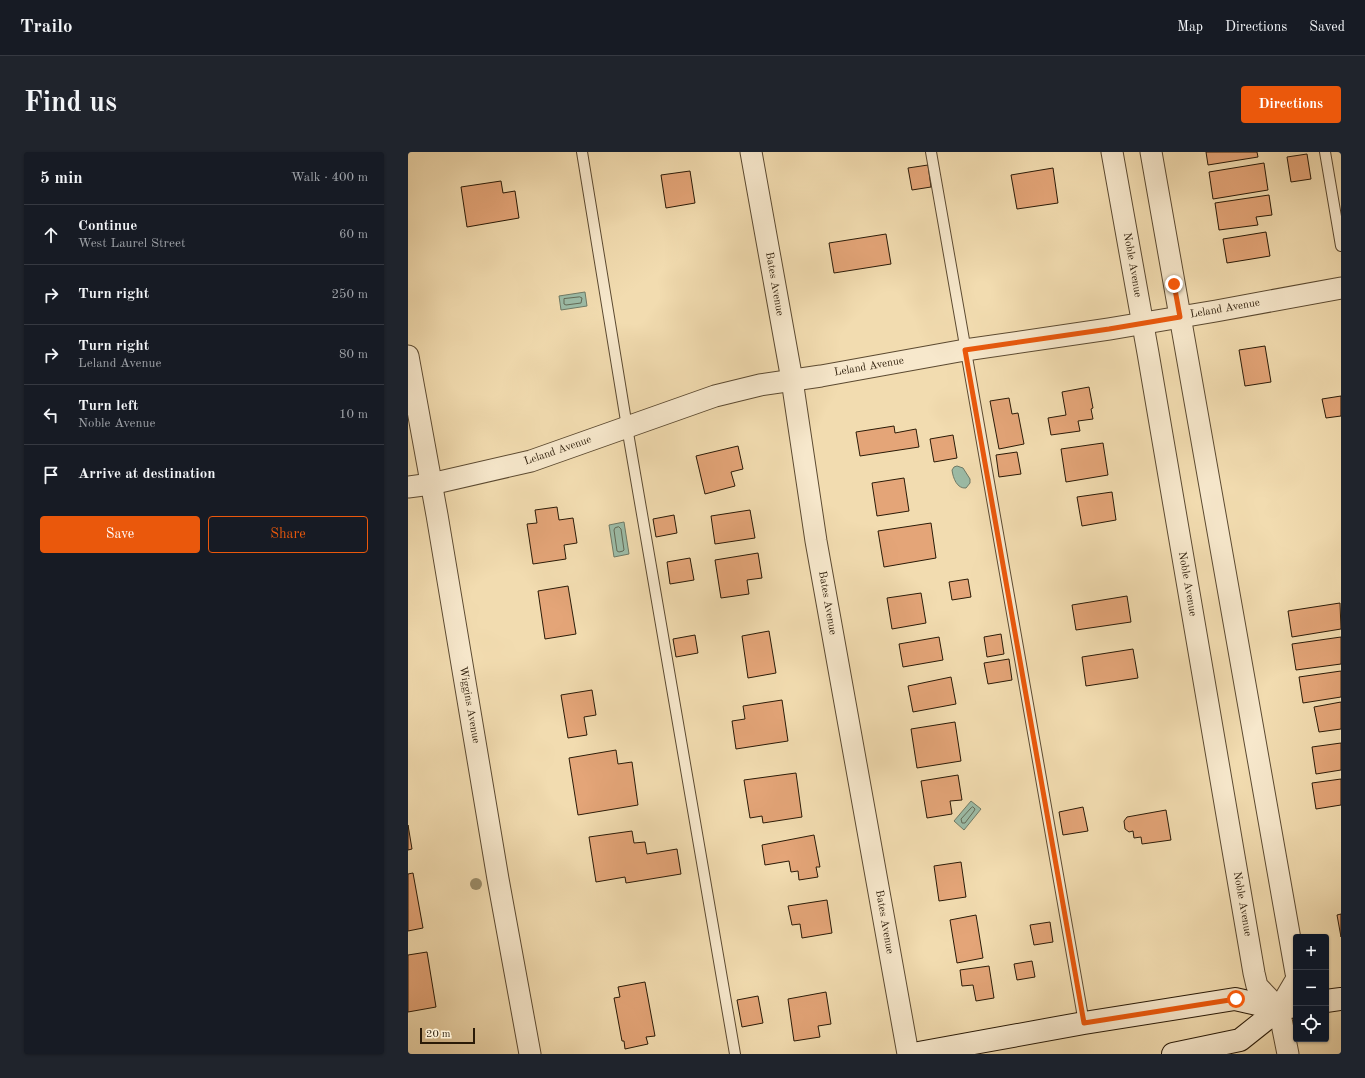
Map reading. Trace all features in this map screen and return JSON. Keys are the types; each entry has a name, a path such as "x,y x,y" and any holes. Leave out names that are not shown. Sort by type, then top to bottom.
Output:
{"street":[{"name":"Bates Avenue","path":"751,152 792,380 817,549 908,1054"},
{"name":"Noble Avenue","path":"1112,152 1254,973 1257,986 1288,1007"},
{"path":"1151,152 1295,970"},
{"name":"Leland Avenue","path":"408,487 431,484 531,461 715,396 760,385 965,350 1109,329 1341,288"},
{"name":"Wiggins Avenue","path":"408,356 498,878 530,1054"},
{"path":"1288,1054 1288,1007 1293,990"},
{"path":"913,1054 1084,1023 1236,999 1288,1007"},
{"path":"1329,1001 1341,999"},
{"path":"1173,1054 1240,1040 1288,1007"}],"lane":[{"path":"582,152 627,427 735,1054"},
{"path":"931,152 1084,1023"},
{"path":"1325,152 1341,246"}],"water":[{"path":"585,292 587,306 561,310 559,296"},
{"path":"957,466 963,468 970,479 970,483 966,488 960,487 954,479 952,470"},
{"path":"624,522 629,554 614,557 609,525"},
{"path":"971,801 981,809 964,830 954,821"}],"building":[{"path":"1206,152 1257,152 1258,157 1208,165"},
{"path":"1307,154 1311,179 1291,182 1287,157"},
{"path":"1264,163 1268,190 1213,199 1209,172"},
{"path":"928,165 931,187 912,190 908,168"},
{"path":"1053,168 1058,203 1017,209 1011,175"},
{"path":"690,171 695,203 666,208 661,175"},
{"path":"501,181 503,193 515,191 519,218 467,227 461,187"},
{"path":"1269,195 1272,215 1256,217 1258,225 1219,230 1215,203"},
{"path":"1266,232 1270,256 1227,263 1223,239"},
{"path":"886,234 891,264 834,273 829,243"},
{"path":"1265,346 1271,382 1245,386 1239,350"},
{"path":"1089,387 1093,408 1091,409 1093,419 1078,421 1080,431 1051,435 1048,418 1066,415 1062,392"},
{"path":"1341,396 1341,416 1326,418 1322,399"},
{"path":"1009,398 1012,414 1018,413 1024,444 999,449 990,401"},
{"path":"894,426 895,433 916,429 919,447 860,456 856,432"},
{"path":"953,435 957,458 934,462 930,439"},
{"path":"1103,443 1108,475 1066,482 1061,449"},
{"path":"738,446 743,469 731,472 735,486 705,494 696,456"},
{"path":"1017,452 1021,474 999,477 996,455"},
{"path":"904,478 909,511 877,516 872,483"},
{"path":"1112,492 1116,520 1082,526 1077,497"},
{"path":"557,507 559,520 573,518 577,543 564,545 566,559 533,564 527,524 537,523 535,510"},
{"path":"750,510 755,538 715,544 711,516"},
{"path":"674,515 677,533 656,537 653,519"},
{"path":"931,523 936,558 884,567 878,531"},
{"path":"758,553 762,578 747,580 749,594 721,598 715,560"},
{"path":"690,558 694,580 670,584 667,562"},
{"path":"968,579 971,597 952,600 949,582"},
{"path":"568,586 576,634 545,639 538,591"},
{"path":"921,593 926,623 892,629 887,598"},
{"path":"1127,596 1131,622 1076,630 1072,605"},
{"path":"1340,603 1341,629 1292,637 1288,611"},
{"path":"769,631 776,673 748,678 742,636"},
{"path":"1001,634 1004,654 987,657 984,637"},
{"path":"695,635 698,653 676,657 673,639"},
{"path":"939,637 943,660 903,667 899,644"},
{"path":"1341,637 1341,664 1296,670 1292,644"},
{"path":"1133,649 1138,678 1086,686 1082,657"},
{"path":"1009,659 1012,680 988,684 984,663"},
{"path":"1341,671 1341,697 1303,703 1299,677"},
{"path":"951,677 956,704 913,712 908,686"},
{"path":"592,690 596,715 584,717 587,735 568,738 561,695"},
{"path":"782,700 788,741 736,749 732,721 745,719 743,706"},
{"path":"1341,702 1341,729 1319,732 1314,707"},
{"path":"955,722 961,761 917,768 911,729"},
{"path":"1341,743 1341,770 1316,774 1312,747"},
{"path":"616,750 618,764 632,762 638,805 578,815 569,758"},
{"path":"796,773 802,817 763,823 762,816 750,818 744,780"},
{"path":"958,775 962,800 950,801 952,814 927,818 921,781"},
{"path":"1341,779 1341,805 1316,809 1312,783"},
{"path":"1083,807 1088,831 1063,835 1059,812"},
{"path":"1166,810 1171,840 1142,844 1141,837 1134,838 1133,831 1129,832 1125,829 1124,821 1127,817"},
{"path":"408,825 412,849 408,850"},
{"path":"632,831 634,843 645,842 647,854 677,849 681,874 626,883 625,877 596,882 589,837"},
{"path":"814,835 820,867 816,867 818,877 799,880 798,871 791,872 789,861 765,865 762,845"},
{"path":"961,862 966,897 939,901 934,866"},
{"path":"413,873 423,928 408,931 408,874"},
{"path":"827,900 832,933 802,938 800,924 792,925 788,906"},
{"path":"1341,914 1341,937 1337,915"},
{"path":"976,915 983,958 957,963 950,920"},
{"path":"1050,922 1053,942 1034,945 1030,925"},
{"path":"427,952 436,1007 408,1012 408,955"},
{"path":"1032,961 1035,977 1017,980 1014,964"},
{"path":"989,966 994,998 976,1001 973,985 962,986 960,970"},
{"path":"645,982 655,1036 646,1037 648,1044 625,1049 624,1041 622,1041 614,998 620,997 618,987"},
{"path":"826,992 831,1024 818,1026 820,1037 794,1041 788,999"},
{"path":"758,996 763,1023 742,1027 737,1000"}],"route":[{"path":"1174,284 1180,317 965,350 1084,1023 1236,999"}]}
